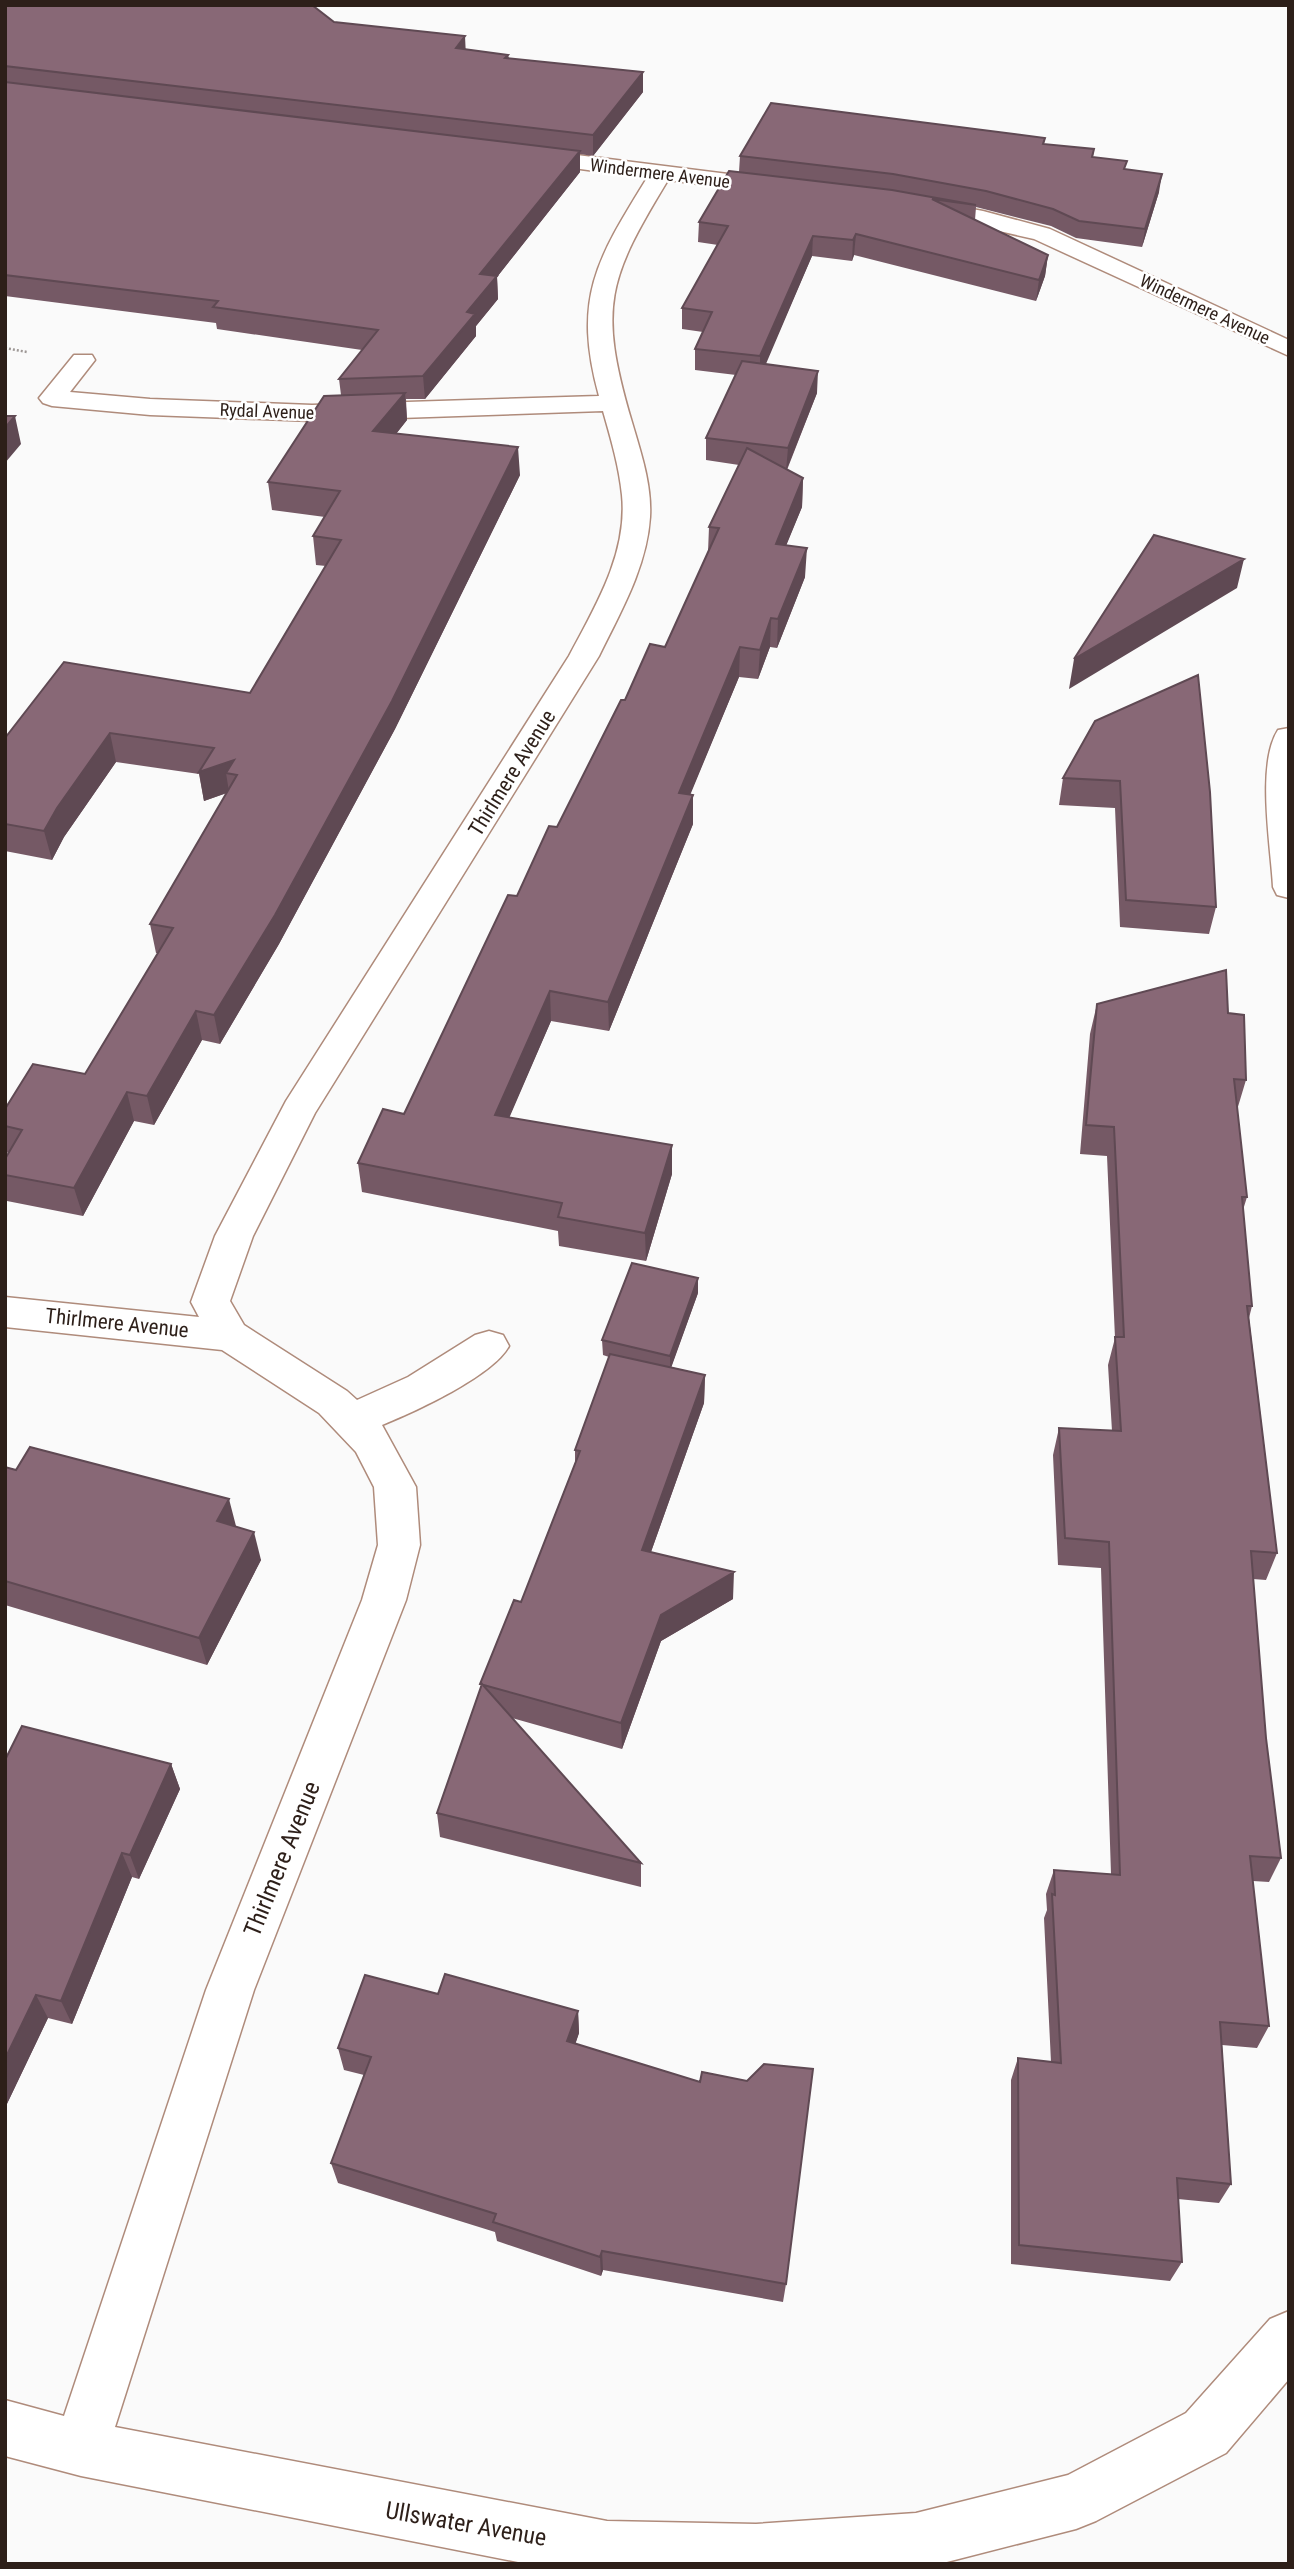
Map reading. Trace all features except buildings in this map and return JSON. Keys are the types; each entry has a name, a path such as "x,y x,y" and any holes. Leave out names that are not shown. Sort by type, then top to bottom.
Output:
{"street":[{"name":"Windermere Avenue","path":"511,154 796,189"},
{"name":"Thirlmere Avenue","path":"229,1335 210,1302 234,1236 299,1110 584,656 622,577 634,533 636,496 598,328 603,284 614,253 661,173"},
{"name":"Windermere Avenue","path":"904,203 983,218 1042,234 1285,344"},
{"name":"Rydal Avenue","path":"83,360 52,398 150,407 312,413 615,403"},
{"path":"1289,737 1282,769 1289,887"},
{"name":"Thirlmere Avenue","path":"5,1312 229,1335 333,1402 371,1440 396,1487 399,1545 384,1600 230,1990 80,2448"},
{"path":"350,1419 387,1408 438,1381 489,1346"},
{"name":"Ullswater Avenue","path":"5,2428 80,2448 320,2497 607,2550 756,2553 916,2541 1076,2501 1206,2433 1289,2338"}]}
